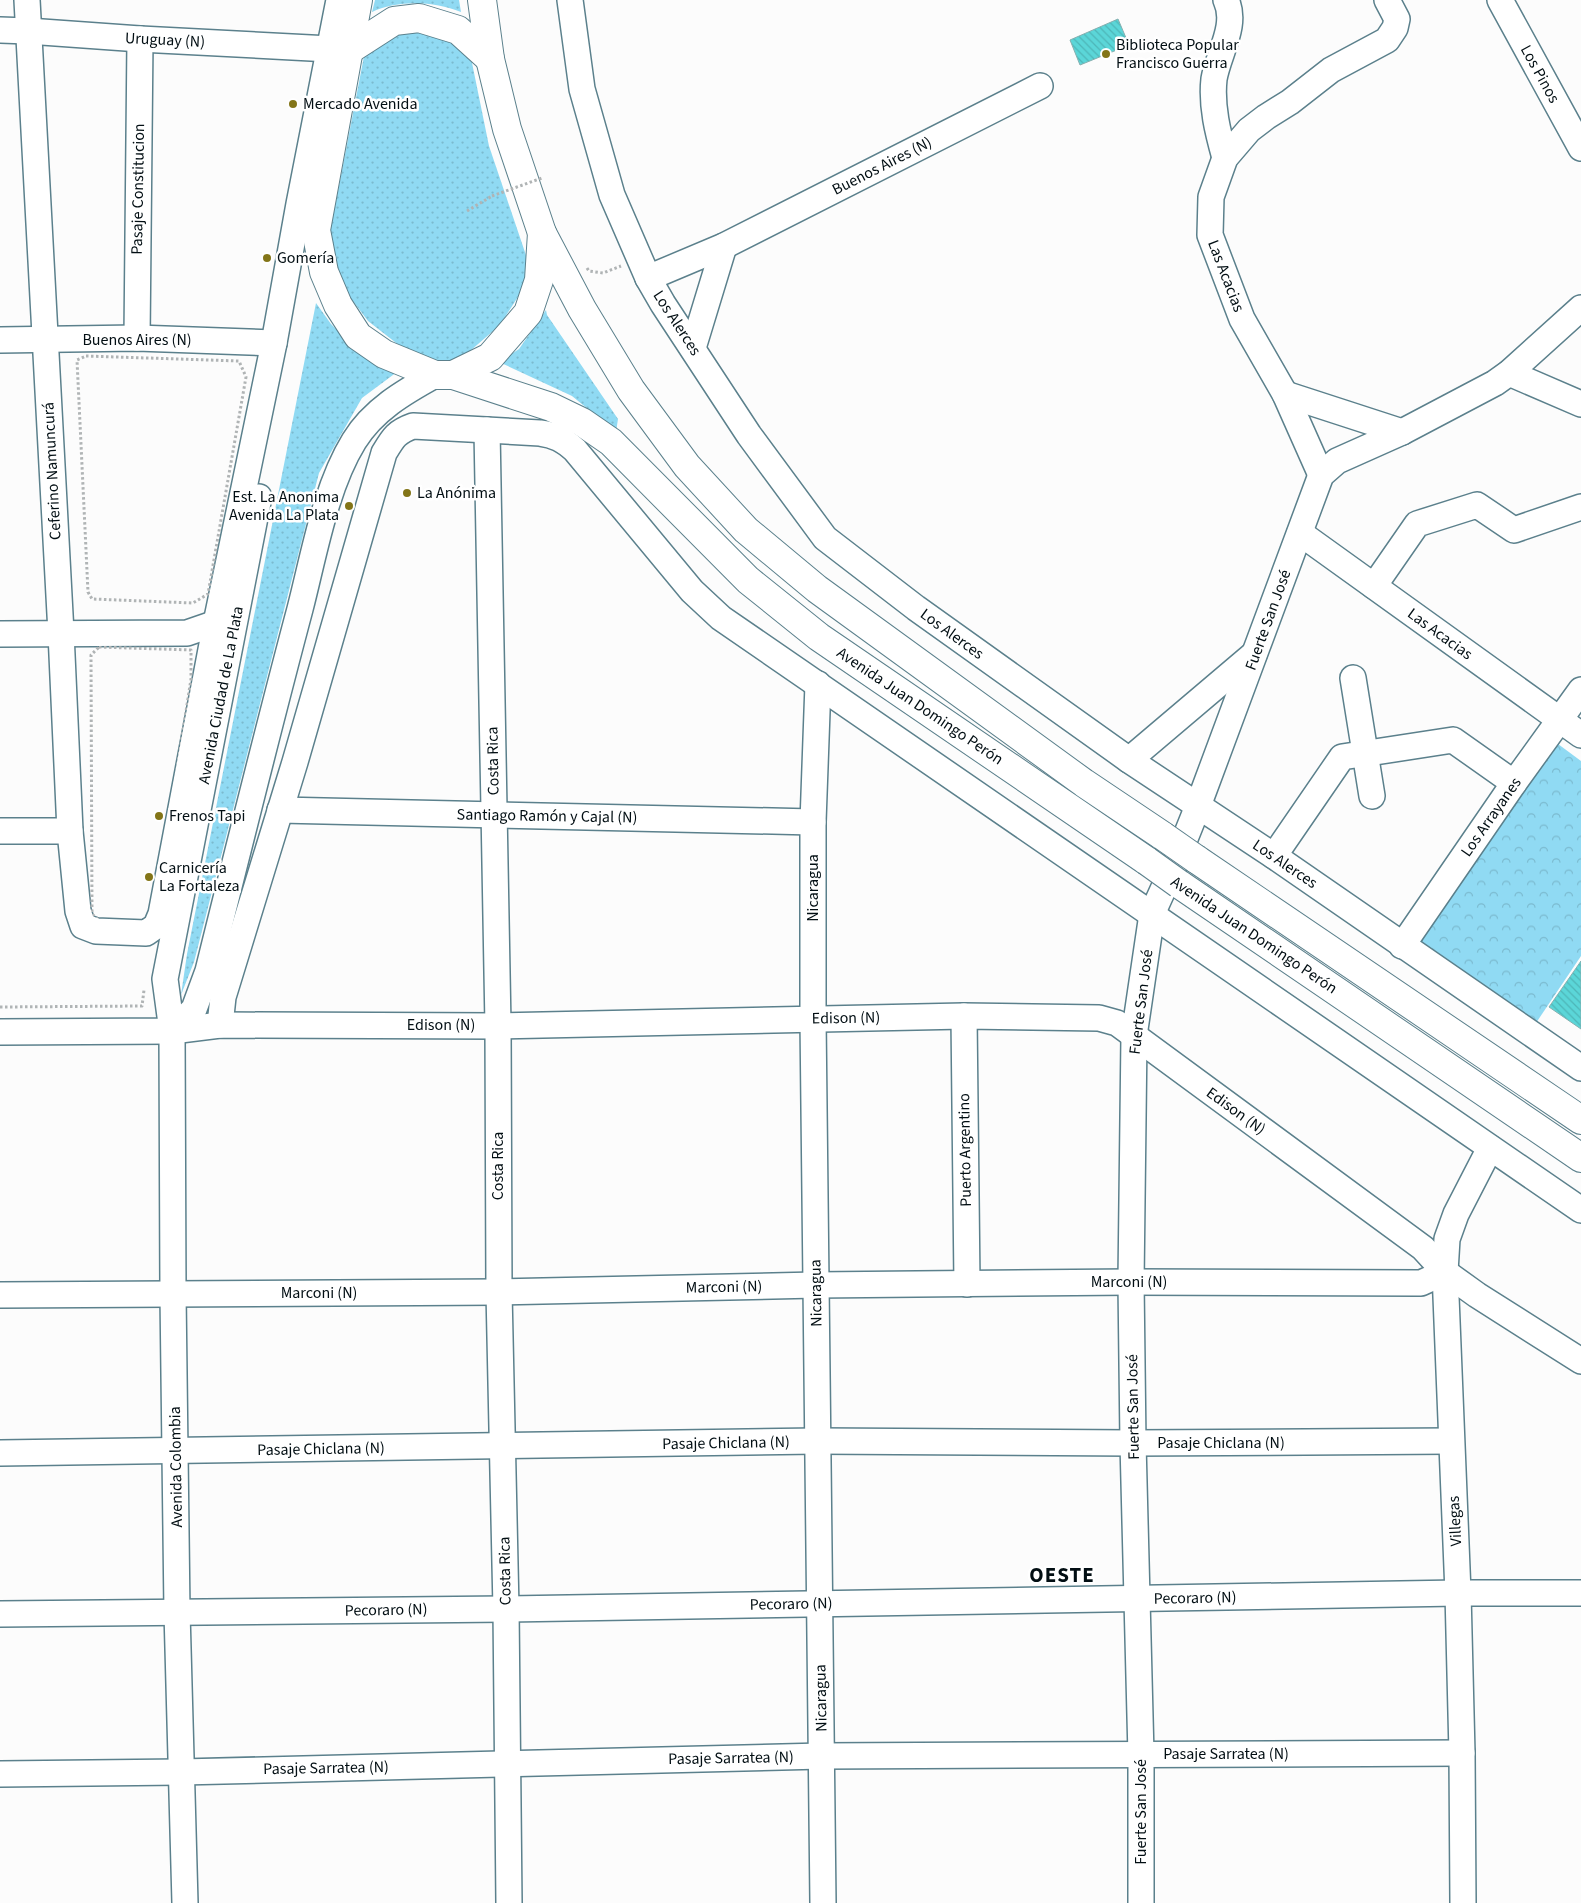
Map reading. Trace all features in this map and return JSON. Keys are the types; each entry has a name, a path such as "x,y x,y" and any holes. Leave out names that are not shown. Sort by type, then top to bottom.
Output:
{"highway":[{"name":"Avenida Ciudad de La Plata","path":"316,230 339,49 358,0"},
{"path":"444,375 490,357 528,313 539,280 542,233 507,129 490,59 482,0"},
{"path":"339,49 394,21 419,18 458,30 490,59"},
{"name":"Avenida Juan Domingo Perón","path":"316,230 324,272 338,305 358,336 384,354 444,375 551,407 582,422 611,442 748,580 819,637 1581,1158"},
{"name":"Avenida Juan Domingo Perón","path":"542,233 582,308 631,390 687,466 746,530 817,589 1084,783 1581,1120"}],"street":[{"name":"Ceferino Namuncurá","path":"27,0 70,831 78,911 83,926 96,931 146,933 155,922"},
{"name":"Avenida Ciudad de La Plata","path":"155,922 161,914 216,623 274,343 299,204 339,49 339,0"},
{"name":"Los Alerces","path":"570,0 582,89 612,195 644,268 663,304 749,435 824,538 916,608 1129,760 1274,856 1581,1068"},
{"path":"1225,158 1215,121 1214,78 1228,32 1229,5 1226,0"},
{"name":"Las Acacias","path":"1321,475 1285,394 1242,319 1210,235 1211,197 1225,158 1249,130 1332,70 1387,40 1395,28 1397,19 1387,0"},
{"name":"Los Pinos","path":"1500,0 1581,148"},
{"name":"Uruguay (N)","path":"0,30 28,30 140,39 339,49"},
{"name":"Pasaje Constitucion","path":"137,338 140,39"},
{"name":"Buenos Aires (N)","path":"644,268 724,246 1040,86"},
{"path":"299,204 300,281"},
{"name":"Avenida Ciudad de La Plata","path":"172,1031 165,979 300,281 316,230"},
{"path":"693,348 724,246"},
{"path":"1321,475 1337,461 1402,432 1495,383 1509,373 1581,308"},
{"name":"Buenos Aires (N)","path":"0,340 137,338 274,343"},
{"path":"1509,373 1581,404"},
{"path":"172,1031 194,1008 208,971 279,687 334,478 354,440 372,417 404,392 444,375"},
{"path":"1285,394 1402,432"},
{"path":"220,1025 223,997 295,762 384,453 392,438 400,430 413,426 540,433 564,440 575,450 692,591 721,618 1581,1210"},
{"name":"Costa Rica","path":"487,430 498,1026 499,1292 506,1609 506,1764 509,1903"},
{"name":"Fuerte San José","path":"1141,1903 1141,1755 1136,1600 1131,1282 1134,1036 1152,914 1198,806 1321,475"},
{"path":"1374,586 1417,524 1476,505 1514,530 1581,508"},
{"name":"Las Acacias","path":"1300,533 1581,735"},
{"path":"0,634 187,633 216,623 246,566"},
{"path":"1129,760 1256,653"},
{"path":"1353,678 1372,796"},
{"name":"Nicaragua","path":"818,684 813,822 813,1019 823,1903"},
{"path":"279,687 295,762"},
{"name":"Los Arrayanes","path":"1402,946 1514,783 1581,690"},
{"path":"1274,856 1342,757 1453,740 1514,783"},
{"name":"Santiago Ramón y Cajal (N)","path":"280,810 813,822"},
{"path":"0,831 70,831"},
{"name":"Edison (N)","path":"0,1032 172,1031 220,1025 498,1026 964,1016 1099,1018 1117,1023 1423,1248 1445,1272 1477,1295 1581,1361"},
{"name":"Puerto Argentino","path":"964,1016 967,1284"},
{"name":"Avenida Colombia","path":"172,1031 177,1612 185,1903"},
{"name":"Villegas","path":"1462,1903 1462,1753 1458,1593 1445,1272 1447,1239 1456,1214 1490,1148"},
{"name":"Marconi (N)","path":"0,1295 499,1292 816,1285 1131,1282 1421,1283 1445,1272"},
{"name":"Pasaje Chiclana (N)","path":"0,1453 818,1441 1133,1443 1452,1441"},
{"name":"Pecoraro (N)","path":"0,1614 506,1609 1136,1600 1458,1593 1581,1593"},
{"name":"Pasaje Sarratea (N)","path":"0,1774 181,1772 822,1756 1462,1753"}],"path":[{"path":"467,211 492,196 542,178 546,186"},
{"path":"584,263 589,271 603,273 644,268"},
{"path":"86,356 239,361 246,377 208,594 193,604 92,599 88,592 77,360 86,356"},
{"path":"155,922 142,927 105,926 92,914 91,655 99,647 192,650"},
{"path":"0,1007 142,1006 144,989"}],"green space":[{"path":"375,0 459,0 461,12 450,8 416,3 393,5 372,12"},
{"path":"412,26 443,35 470,53 489,146 529,264 523,289 500,325 470,351 446,363 433,363 400,346 368,321 349,296 328,243 365,51"},
{"path":"316,303 331,324 359,352 397,372 362,398 319,473 194,962 181,995 187,954"},
{"path":"546,310 547,315 618,419 616,432 572,396 499,362 519,349"},
{"path":"1554,741 1581,761 1581,956 1536,1023 1415,940"}],"building":[{"path":"1118,19 1129,45 1080,65 1070,40"},
{"path":"1581,961 1581,1029 1549,1007"}],"place":[{"name":"Biblioteca Popular Francisco Guerra","path":"1106,54"},
{"name":"Mercado Avenida","path":"293,104"},
{"name":"Gomería","path":"267,258"},
{"name":"La Anónima","path":"407,493"},
{"name":"Est. La Anonima Avenida La Plata","path":"349,506"},
{"name":"Frenos Tapi","path":"159,816"},
{"name":"Carnicería La Fortaleza","path":"149,877"}],"district":[{"name":"OESTE","path":"1062,1575"}]}
